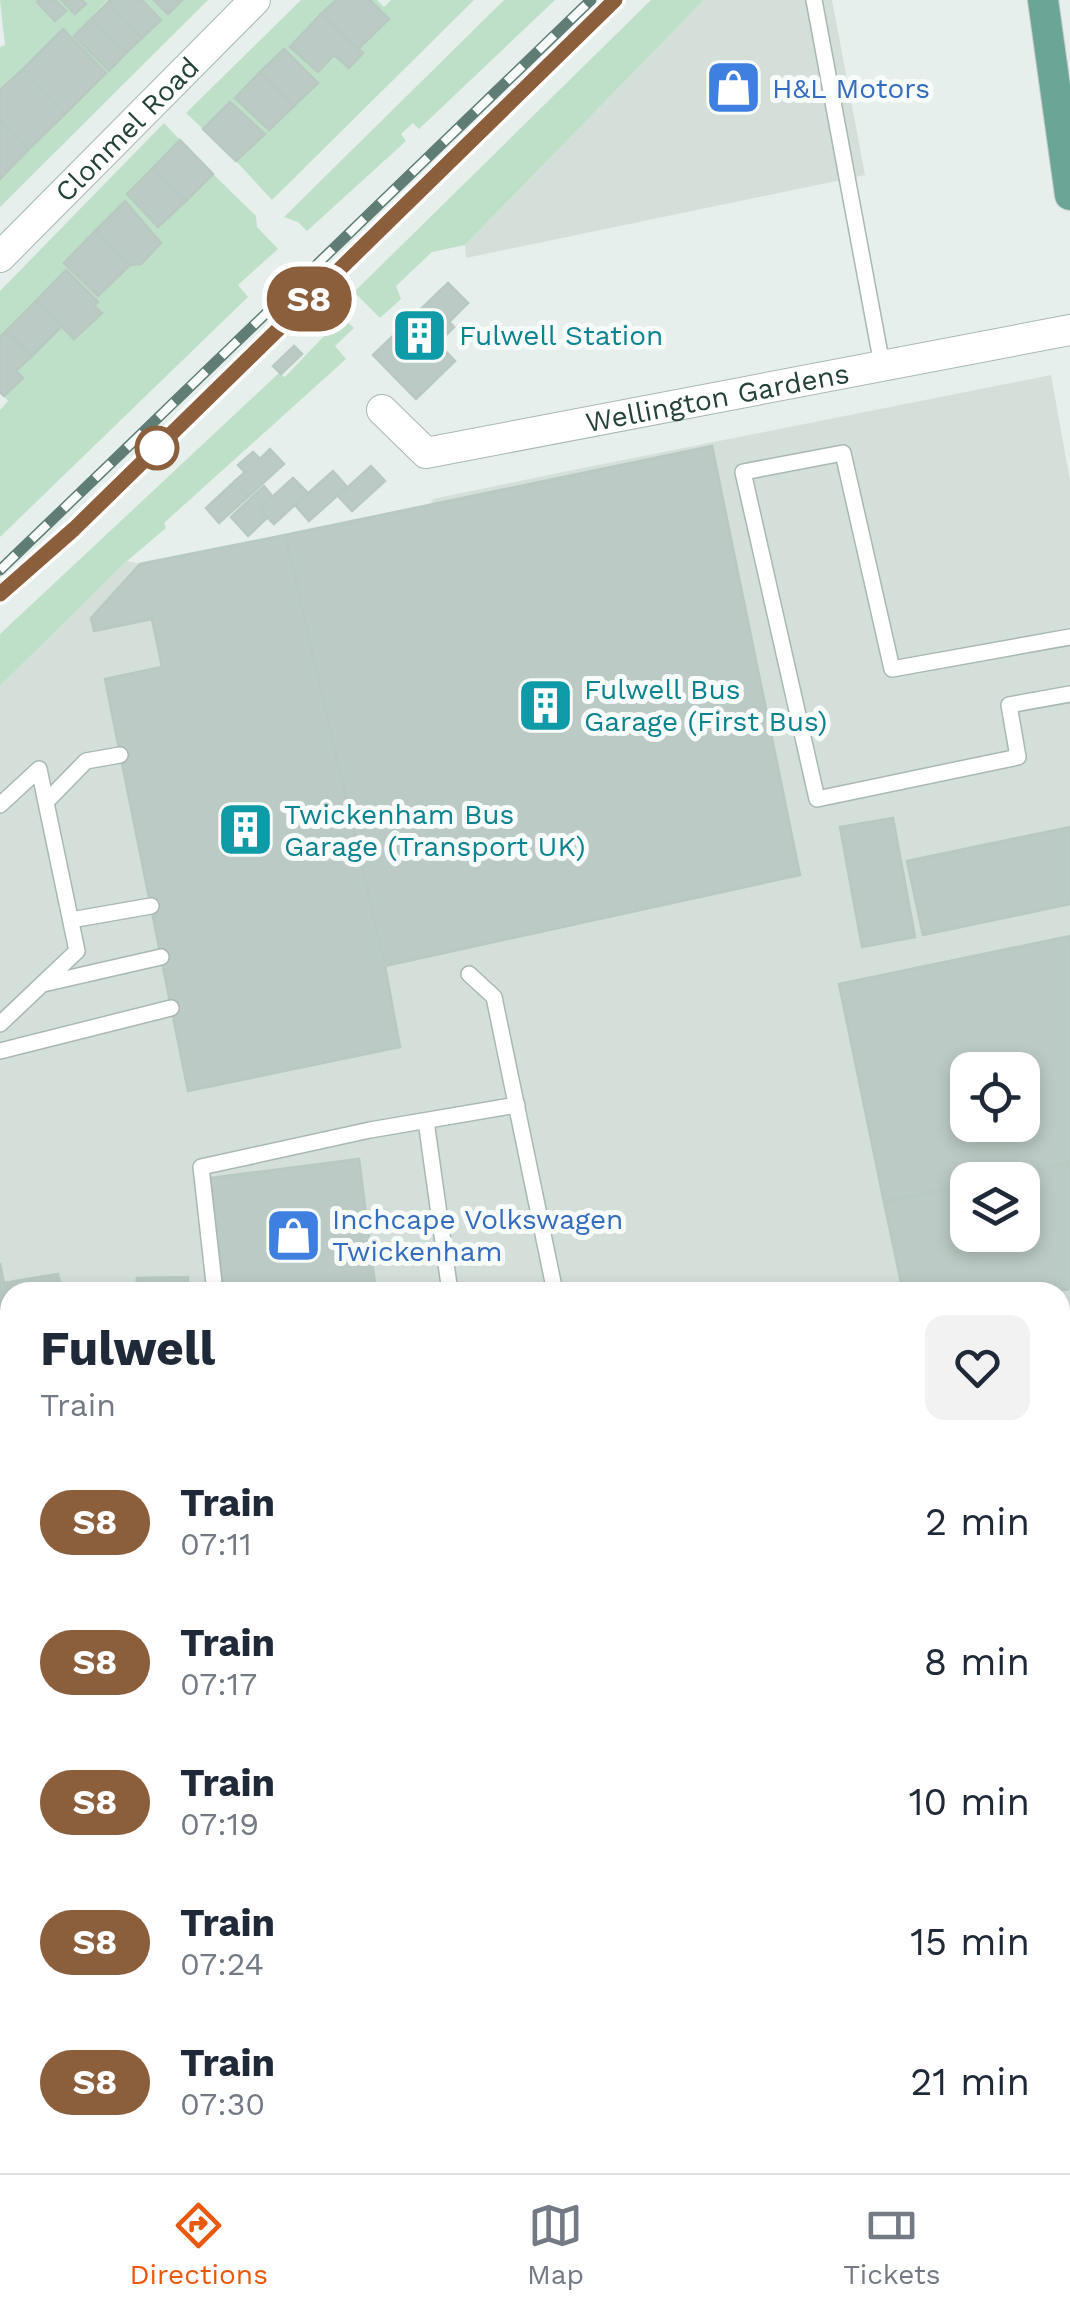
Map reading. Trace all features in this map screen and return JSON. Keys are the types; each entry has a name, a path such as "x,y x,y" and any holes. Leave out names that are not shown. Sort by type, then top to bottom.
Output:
{"main road":[{"path":"1043,0 1070,194"}],"street":[{"name":"Clonmel Road","path":"0,258 255,0"},
{"name":"Wellington Gardens","path":"382,410 426,453 1070,330"}],"lane":[{"path":"814,0 882,365"},
{"path":"1070,637 892,669 843,453 743,472 818,798 1018,756 1009,705 1070,694"},
{"path":"46,802 86,761 120,755"},
{"path":"0,805 38,769 78,950 0,1024"},
{"path":"71,920 151,906"},
{"path":"42,984 161,957"},
{"path":"469,974 494,997 554,1282"},
{"path":"0,1051 171,1008"},
{"path":"214,1282 202,1167 370,1130 517,1105"},
{"path":"426,1120 449,1282"}],"shaded area":[{"name":"H&L Motors","path":"704,0 832,0 865,175 466,258 465,245"},
{"path":"1051,375 1070,481 1070,1282 0,1282 0,686 127,561 140,564 430,505 433,499"}],"green space":[{"path":"0,0 39,0 55,21 65,11 55,0 107,0 74,36 109,70 161,20 142,0 154,0 168,14 182,0 208,0 0,207 0,179 106,73 63,29 0,90 0,47 5,45"},
{"path":"301,0 336,0 290,47 318,72 334,55 349,68 363,54 358,49 389,20 370,0 377,0 384,7 391,0 474,0 272,200 236,161 264,135 231,103 203,129 186,113","holes":["284,49 317,83 269,130 235,97"]},
{"path":"504,0 555,0 419,129 413,123 401,134 406,141 307,231 298,222 284,217"},
{"path":"651,0 704,0 465,245 432,252 396,286 401,299 380,318 354,292"},
{"path":"164,123 180,140 127,195 158,227 213,174 256,216 257,227 278,249 238,285 248,297 0,537 0,410 8,401 4,396 22,378 16,371 30,357 5,332 0,337 0,291","holes":["66,271 97,302 94,306 101,313 74,338 61,327 32,356 7,331"]},
{"path":"342,317 354,328 335,346 346,359 164,523 166,528 0,686 0,634 279,373 285,377"}],"building":[{"path":"39,0 55,0 66,11 55,21"},
{"path":"61,0 82,0 86,4 75,14"},
{"path":"110,0 142,0 161,20 142,38"},
{"path":"154,0 182,0 168,14"},
{"path":"336,0 370,0 389,19 358,49 321,14"},
{"path":"108,2 142,38 126,53 91,19"},
{"path":"321,14 363,53 349,68 334,55 318,72 290,47"},
{"path":"91,19 126,53 109,71 74,36"},
{"path":"63,29 106,73 65,114 23,69"},
{"path":"284,49 318,83 294,106 260,72"},
{"path":"23,69 65,114 28,150 0,121 0,90"},
{"path":"260,72 294,106 269,130 235,98"},
{"path":"230,102 265,134 236,161 203,129"},
{"path":"0,121 28,150 0,179"},
{"path":"180,140 213,174 186,201 152,169"},
{"path":"152,169 186,201 158,227 127,194"},
{"path":"125,201 161,243 141,264 130,265 95,231"},
{"path":"95,231 130,265 98,296 64,263"},
{"path":"66,270 98,302 94,306 102,313 74,339 36,301"},
{"name":"Fulwell Station","path":"448,283 468,303 449,322 454,327 438,343 455,361 416,399 373,355"},
{"path":"36,301 61,327 32,356 6,331"},
{"path":"5,332 31,357 16,371 23,378 4,396 0,392 0,337"},
{"path":"294,346 302,354 281,374 273,366"},
{"name":"Fulwell Bus Garage (First Bus)","path":"712,446 800,875 385,966 285,535"},
{"path":"270,449 284,464 249,496 235,481 245,472 238,465 253,452 260,459"},
{"path":"371,466 385,481 352,511 338,496"},
{"path":"333,471 347,487 309,521 295,505"},
{"path":"293,478 308,493 274,524 259,509"},
{"path":"235,481 249,496 219,523 206,508"},
{"path":"264,486 273,497 259,509 267,518 248,536 231,517"},
{"name":"Twickenham Bus Garage (Transport UK)","path":"285,535 385,966 400,1047 188,1091 105,679 162,667 152,619 94,631 91,618 140,564"},
{"path":"893,818 915,937 862,947 840,827"},
{"path":"1070,827 1070,904 923,935 907,861"},
{"path":"1070,936 1070,1163 1040,1169 1040,1162 950,1162 950,1189 884,1202 839,984"},
{"name":"Inchcape Volkswagen Twickenham","path":"359,1159 375,1282 223,1282 210,1178"},
{"path":"1070,1163 1070,1282 901,1282 884,1202 950,1189 950,1252 1040,1252 1040,1169"},
{"path":"58,1274 60,1282 10,1282"},
{"path":"188,1277 188,1282 137,1282 137,1278"}],"railway":[{"path":"0,570 591,0"},
{"path":"0,594 74,529 615,0"}],"train":[{"name":"S8","path":"0,594 74,529 615,0"}],"place":[{"name":"H&L Motors","path":"733,88"},
{"name":"Fulwell Station","path":"420,335"},
{"name":"Fulwell Bus Garage (First Bus)","path":"545,705"},
{"name":"Twickenham Bus Garage (Transport UK)","path":"245,830"},
{"name":"Inchcape Volkswagen Twickenham","path":"293,1235"}]}
